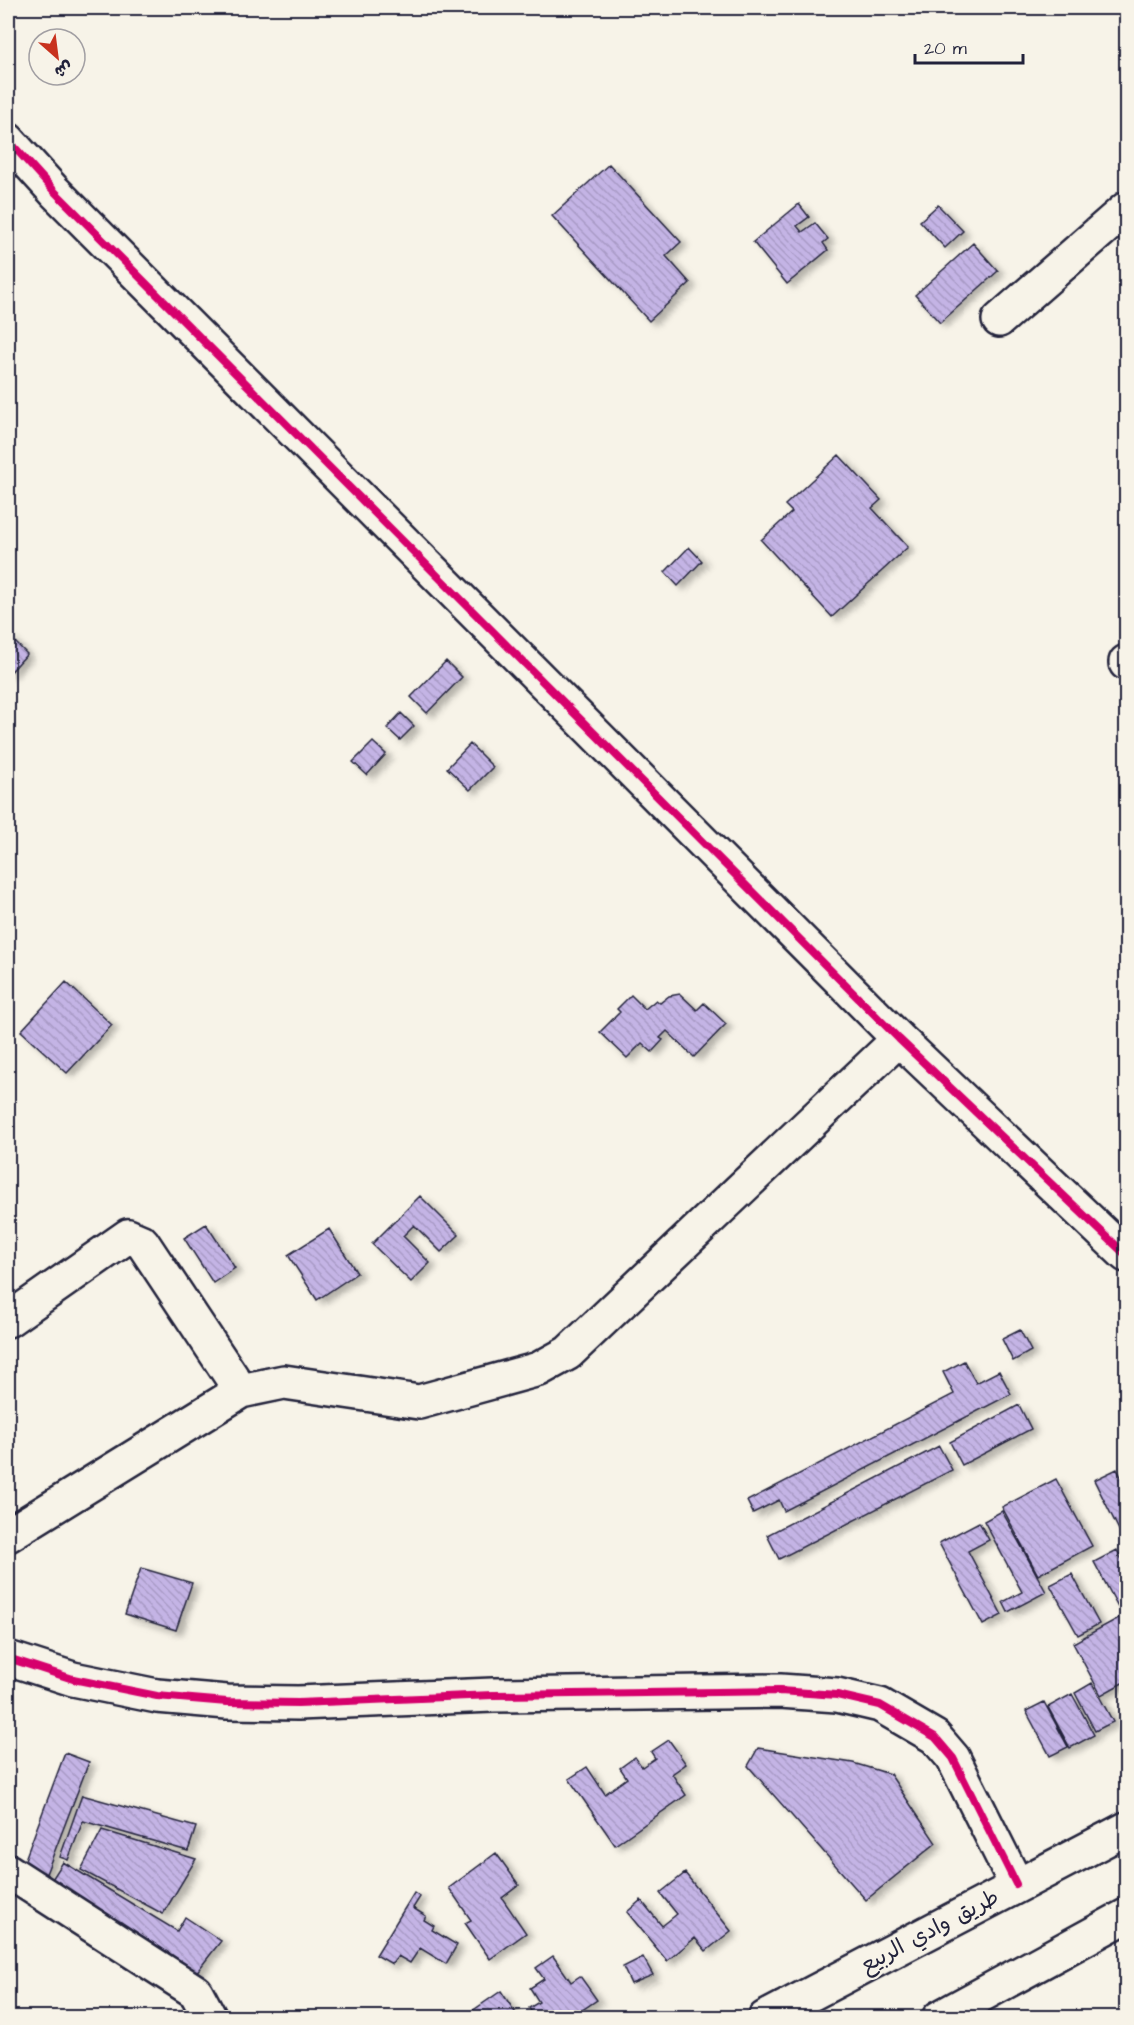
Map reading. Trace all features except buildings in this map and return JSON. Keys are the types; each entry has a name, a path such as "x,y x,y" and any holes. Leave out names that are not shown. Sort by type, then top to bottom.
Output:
{"main road":[{"path":"8,140 63,200 899,1040 1126,1255"},
{"path":"999,320 1126,209"},
{"path":"8,1535 241,1390 284,1382 419,1402 539,1369 568,1353 899,1040"},
{"path":"8,1320 128,1236 142,1242 241,1390"},
{"path":"8,1658 73,1679 157,1696 227,1702 298,1703 493,1695 780,1691 837,1695 880,1705 934,1737 953,1758 1016,1884"},
{"name":"طريق وادي الربيع","path":"765,2018 1016,1884 1126,1829"},
{"path":"8,1871 196,1992 210,2018"},
{"path":"939,2018 1126,1916"}],"cycle path":[{"path":"8,140 55,192 899,1039 1126,1255"},
{"path":"8,1658 73,1679 157,1696 227,1702 298,1703 493,1695 780,1691 837,1695 880,1705 935,1737 953,1758 1016,1884"}]}
